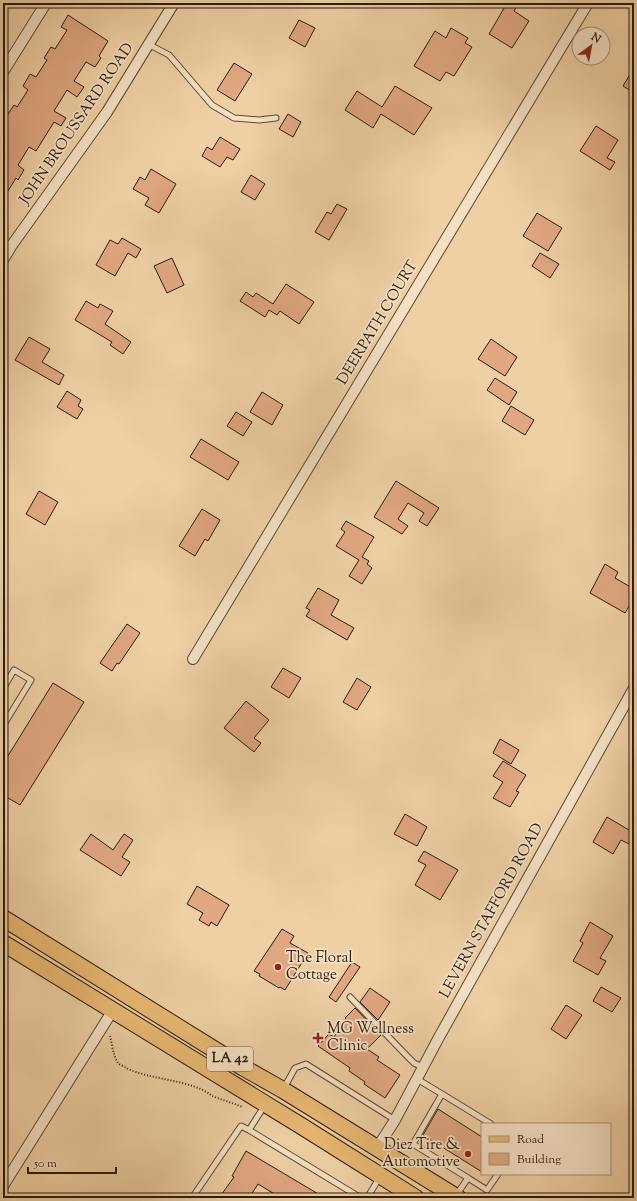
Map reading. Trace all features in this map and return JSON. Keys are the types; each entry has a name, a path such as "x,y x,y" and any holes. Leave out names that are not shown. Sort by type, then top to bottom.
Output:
{"main road":[{"name":"LA 42","path":"3,918 457,1197"},
{"name":"LA 42","path":"3,944 147,1032 262,1110 302,1127 416,1198"},
{"path":"147,1032 162,1030 172,1032 198,1048 226,1056"},
{"path":"302,1127 325,1129 367,1152 373,1152 377,1148"}],"street":[{"path":"3,72 46,3"},
{"name":"JOHN BROUSSARD ROAD","path":"3,260 12,245 107,112 174,3"},
{"name":"DEERPATH COURT","path":"193,659 588,3"},
{"name":"LEVERN STAFFORD ROAD","path":"377,1148 395,1120 422,1067 634,688"},
{"path":"3,1186 112,1010"}],"lane":[{"path":"148,44 169,55 212,105 234,118 259,120 276,118"},
{"path":"3,689 14,670 31,680 3,726"},
{"path":"350,997 414,1063 422,1067"},
{"path":"283,1090 295,1068 306,1064 395,1120"},
{"path":"417,1079 489,1123"},
{"path":"442,1094 413,1144 487,1190 497,1175"},
{"path":"248,1130 262,1110"},
{"path":"192,1198 241,1126 361,1198"},
{"path":"367,1198 381,1176"},
{"path":"457,1197 468,1178"}],"path":[{"path":"109,1030 116,1058 121,1065 133,1071 193,1087 249,1110 262,1110"}],"building":[{"path":"507,3 519,3 514,11 529,21 512,48 489,34"},
{"path":"68,15 108,41 99,56 101,58 95,67 86,62 74,81 84,87 77,97 67,90 54,111 66,118 61,126 54,122 36,151 29,147 18,165 24,170 18,180 16,178 3,199 3,122 14,105 17,107 28,90 23,86 30,74 36,77 47,60 44,58 51,47 55,49 67,30 61,27"},
{"path":"299,20 315,28 305,47 289,38"},
{"path":"451,28 468,38 465,43 472,47 454,76 446,72 440,81 414,66 435,31 446,38"},
{"path":"234,63 252,74 235,101 217,90"},
{"path":"634,68 634,93 623,86"},
{"path":"395,86 432,108 414,135 381,114 373,128 345,110 357,91 382,107"},
{"path":"288,114 301,122 293,137 279,129"},
{"path":"596,126 618,140 607,158 615,162 610,170 580,151"},
{"path":"220,137 240,149 233,160 227,157 220,167 202,156 207,147 212,150"},
{"path":"151,169 176,184 159,213 145,205 149,198 133,189 140,177 145,180"},
{"path":"251,175 265,184 255,200 241,192"},
{"path":"337,204 347,209 329,240 315,232 327,212 331,214"},
{"path":"537,213 562,228 548,251 523,236"},
{"path":"122,238 141,249 136,258 128,253 115,276 96,265 110,240 118,244"},
{"path":"540,253 559,264 550,278 532,266"},
{"path":"172,258 184,285 167,293 154,266"},
{"path":"286,284 314,302 299,324 280,311 277,315 269,310 265,317 240,301 246,292 253,297 256,293 273,304"},
{"path":"86,301 98,308 100,304 113,311 105,324 131,342 123,354 110,345 112,342 75,320"},
{"path":"29,337 50,349 42,362 64,375 59,385 15,360"},
{"path":"491,339 517,357 505,376 478,359"},
{"path":"495,378 517,392 509,405 487,390"},
{"path":"67,391 81,400 78,406 83,409 77,419 57,407"},
{"path":"262,392 283,405 272,425 250,412"},
{"path":"511,406 534,420 525,435 502,421"},
{"path":"236,412 252,422 243,436 227,426"},
{"path":"201,439 239,462 228,480 190,457"},
{"path":"396,481 439,508 427,526 419,521 424,513 408,503 398,519 408,526 402,534 374,517"},
{"path":"39,491 58,502 45,525 26,514"},
{"path":"202,509 220,520 208,541 205,539 195,556 179,546"},
{"path":"346,521 374,537 362,557 369,561 367,564 372,568 362,584 349,576 359,560 336,546 345,532 341,529"},
{"path":"605,564 618,572 615,578 634,589 634,598 625,613 590,593"},
{"path":"318,588 339,600 331,615 354,628 347,640 306,616 310,610 306,608"},
{"path":"127,624 140,633 119,664 117,663 112,671 100,663"},
{"path":"283,668 301,678 289,698 271,687"},
{"path":"357,678 371,687 357,710 343,702"},
{"path":"53,683 84,702 20,805 3,795 3,764"},
{"path":"246,701 269,720 254,738 261,743 254,752 224,728"},
{"path":"500,739 519,750 511,764 493,753"},
{"path":"503,761 526,775 516,791 519,792 510,807 493,798 503,782 493,776"},
{"path":"405,814 427,827 417,846 394,834"},
{"path":"607,817 634,833 634,840 631,845 621,840 613,854 593,842"},
{"path":"91,834 113,850 124,834 133,840 122,857 130,862 121,876 80,850"},
{"path":"424,851 458,870 440,900 415,885 426,865 418,861"},
{"path":"197,886 229,905 217,926 211,922 209,926 199,920 203,913 187,904"},
{"path":"590,922 613,936 600,958 606,961 598,975 573,961 583,943 580,941"},
{"name":"The Floral Cottage","path":"282,929 294,936 290,943 308,953 285,990 259,976 260,974 254,971"},
{"path":"352,962 360,967 336,1002 329,997"},
{"path":"601,987 621,998 612,1012 593,1001"},
{"path":"370,988 390,1002 378,1020 360,1002"},
{"path":"566,1005 582,1015 566,1039 551,1029"},
{"path":"355,1008 381,1035 367,1049 379,1057 377,1060 400,1075 385,1098 364,1084 365,1082 349,1071 350,1068 318,1046 329,1034 334,1037 346,1019 345,1018"},
{"name":"Diez Tire & Automotive","path":"438,1109 481,1136 481,1171 423,1135"},
{"path":"246,1151 325,1198 281,1198 258,1184 249,1198 219,1198 234,1177 232,1176"}],"place":[{"name":"The Floral Cottage","path":"278,967"},
{"name":"MG Wellness Clinic","path":"318,1038"},
{"name":"Diez Tire & Automotive","path":"468,1154"}]}
